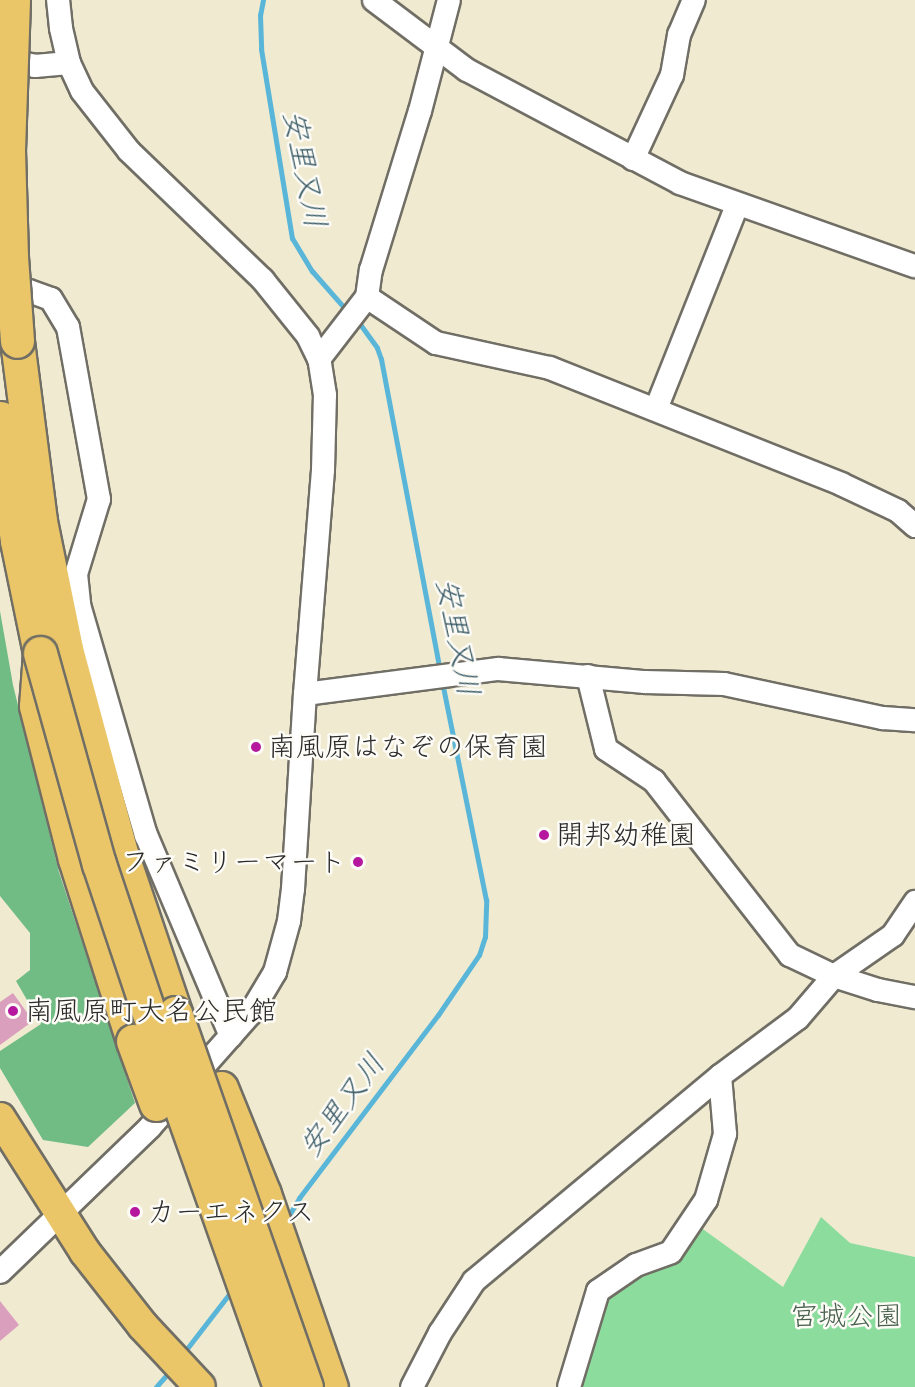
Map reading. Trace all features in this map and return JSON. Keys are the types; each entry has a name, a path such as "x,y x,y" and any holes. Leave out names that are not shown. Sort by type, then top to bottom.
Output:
{"highway":[{"path":"13,0 8,150 11,257 28,531 40,653 36,706 75,859 133,1041 260,1387"},
{"path":"0,418 28,531 122,856 306,1387"},
{"path":"40,653 99,864 280,1387"},
{"path":"175,1013 205,1053 237,1125 331,1387"}],"main road":[{"path":"0,1118 59,1214 108,1282 199,1386"}],"street":[{"path":"0,1272 150,1127 231,1036 264,995 275,972 289,921 323,470 325,395 320,359 293,314 263,280 129,151 82,91 69,63 61,28 58,0"},
{"path":"374,0 466,70 680,183 915,266"},
{"path":"320,359 367,297 371,270 420,111 449,0"},
{"path":"633,159 672,75 680,35 694,0"},
{"path":"0,59 35,66 69,63"},
{"path":"656,409 737,205"},
{"path":"0,293 29,291 51,299 68,327 99,499 76,574 79,605 146,835 231,1036"},
{"path":"367,297 436,344 550,368 841,484 898,511 915,526"},
{"path":"305,694 498,669 645,682 724,684 883,718 915,720"},
{"path":"588,676 606,749 654,781 790,955 834,976 878,990 915,998"},
{"path":"412,1387 440,1333 474,1281 720,1076 798,1018 834,976 893,934 915,902"},
{"path":"569,1387 598,1291 636,1265 671,1252 706,1200 725,1134 720,1076"}],"green space":[{"path":"0,611 13,685 59,872 135,1103 88,1147 43,1140 0,1068 0,1051 41,1024 16,981 30,970 30,933 0,896"},
{"name":"宮城公園","path":"821,1217 850,1243 915,1257 915,1387 579,1387 602,1304 615,1289 680,1261 700,1227 783,1287"}],"building":[{"name":"南風原町大名公民館","path":"13,993 33,1021 0,1045 0,1002"},
{"path":"0,1301 19,1325 0,1341"}],"waterway":[{"name":"安里又川","path":"263,0 260,15 261,49 292,238 312,271 348,312"},
{"name":"安里又川","path":"357,320 377,348 381,359 440,670"},
{"name":"安里又川","path":"286,1220 299,1198 438,1015 479,955 485,937 486,900 442,682"},
{"name":"安里又川","path":"182,1355 233,1289"},
{"name":"安里又川","path":"156,1387 171,1370"}],"place":[{"name":"南風原はなぞの保育園","path":"256,747"},
{"name":"開邦幼稚園","path":"544,835"},
{"name":"ファミリーマート","path":"358,862"},
{"name":"南風原町大名公民館","path":"13,1011"},
{"name":"カーエネクス","path":"135,1212"}]}
